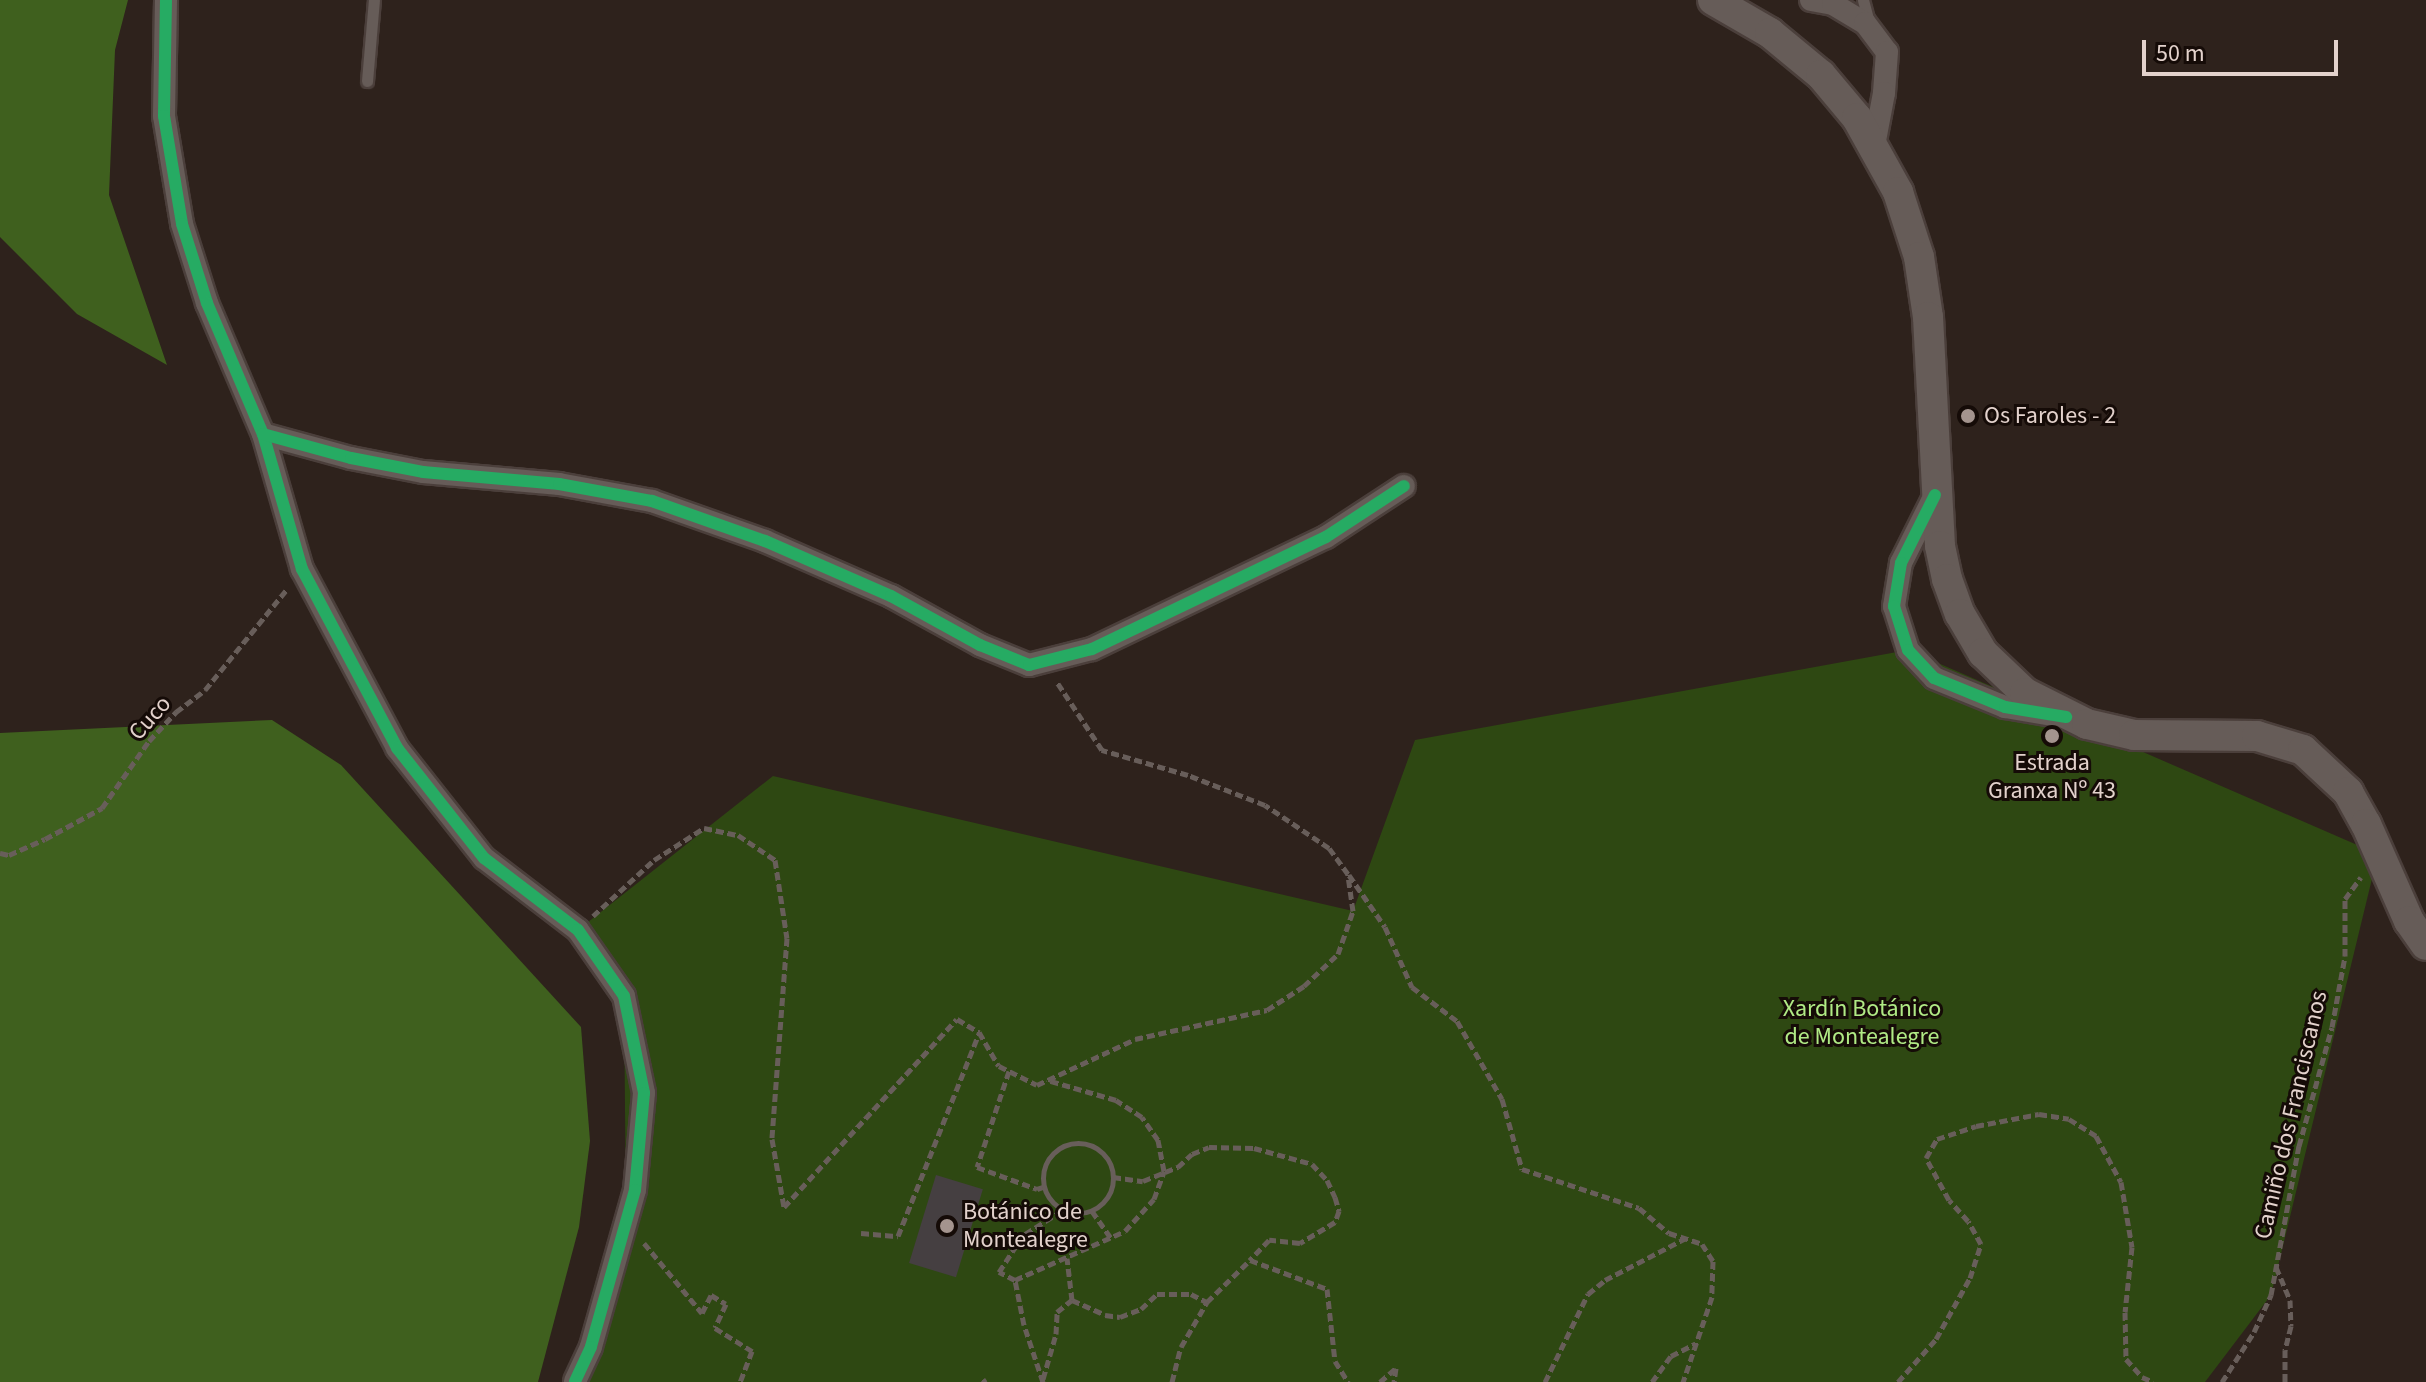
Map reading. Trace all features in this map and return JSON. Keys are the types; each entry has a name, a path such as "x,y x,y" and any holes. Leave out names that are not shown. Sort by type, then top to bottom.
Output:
{"main road":[{"path":"1731,3 1821,75 1874,146 1911,226 1924,283 1932,350 1935,495 1947,579 1970,635 2011,682 2066,717 2134,735 2257,736 2303,750 2348,792 2409,921 2426,945"}],"street":[{"path":"166,0 164,116 182,224 207,303 263,434 302,569 397,748 484,858 578,930 624,996 644,1093 635,1190 591,1347 575,1382"},
{"path":"1811,0 1833,4 1865,23 1887,52 1884,93 1874,146"},
{"path":"263,434 351,458 423,472 559,484 652,501 765,541 891,596 980,645 1029,665 1092,649 1326,537 1404,486"},
{"path":"1935,495 1901,563 1894,606 1908,650 1934,678 2005,707 2066,717"}],"lane":[{"path":"367,81 374,0"},
{"path":"1863,0 1871,32"}],"path":[{"path":"1043,661 1102,750 1188,775 1265,805 1329,848 1385,927 1412,987 1457,1021 1502,1099 1522,1169 1639,1208 1669,1233 1702,1244 1713,1261 1712,1297 1683,1382"},
{"path":"578,930 654,860 704,828 738,835 775,860 787,938 772,1139 784,1207 957,1019 979,1032 999,1066 1037,1085 1135,1039 1267,1010 1304,986 1338,954 1353,911 1348,874"},
{"path":"861,1233 898,1236 979,1032"},
{"path":"1009,1071 977,1167 1037,1189 1043,1187"},
{"path":"1047,1080 1116,1100 1142,1117 1158,1140 1164,1171 1154,1199 1125,1231 1015,1280 999,1272 1025,1234 1063,1210"},
{"path":"1898,1382 1936,1339 1970,1278 1981,1244 1968,1221 1949,1200 1926,1158 1937,1139 1976,1126 2039,1114 2069,1119 2096,1136 2121,1182 2132,1247 2125,1312 2126,1359 2142,1377 2153,1382"},
{"path":"1073,1143 1084,1143 1104,1153 1113,1177 1109,1196 1092,1211 1080,1214 1063,1210 1049,1198 1043,1187 1042,1175 1052,1153 1073,1143"},
{"path":"1113,1177 1143,1181 1178,1167 1192,1154 1209,1147 1231,1145 1274,1151 1312,1164 1327,1180 1335,1197 1339,1211 1335,1222 1300,1243 1269,1240 1207,1302 1181,1347 1172,1382"},
{"path":"1092,1211 1111,1238"},
{"path":"626,1220 702,1313 711,1295 726,1304 715,1328 752,1351 740,1382"},
{"path":"1545,1382 1588,1294 1605,1280 1686,1238"},
{"path":"1067,1258 1072,1300"},
{"path":"1250,1260 1327,1289 1335,1361 1348,1382"},
{"path":"2276,1267 2290,1300 2285,1382"},
{"path":"1015,1280 1024,1325 1042,1382"},
{"path":"1072,1300 1105,1315 1120,1317 1141,1309 1157,1294 1191,1294 1207,1302"},
{"path":"1042,1382 1056,1334 1057,1312 1072,1300"},
{"path":"1652,1382 1671,1356 1696,1343"},
{"path":"1380,1382 1396,1368 1394,1382"}],"green space":[{"path":"0,0 128,0 115,50 109,195 167,365 77,314 0,237"},
{"name":"Xardín Botánico de Montealegre","path":"1908,650 2378,854 2271,1295 2205,1382 568,1382 626,1220 624,996 578,930 773,776 1353,911 1415,740"},
{"path":"272,720 341,765 581,1027 590,1141 579,1227 538,1382 0,1382 0,733"}],"building":[{"name":"Botánico de Montealegre","path":"936,1175 983,1189 956,1277 909,1263"}],"cycle path":[{"path":"166,0 164,116 182,224 207,303 263,434 302,569 397,748 484,858 578,930 624,996 644,1093 635,1190 591,1347 575,1382"},
{"path":"263,434 351,458 423,472 559,484 652,501 765,541 891,596 980,645 1029,665 1092,649 1326,537 1404,486"},
{"path":"1935,495 1901,563 1894,606 1908,650 1934,678 2005,707 2066,717"}],"place":[{"name":"Os Faroles - 2","path":"1968,416"},
{"name":"Estrada Granxa Nº 43","path":"2052,736"},
{"name":"Botánico de Montealegre","path":"947,1226"}]}
